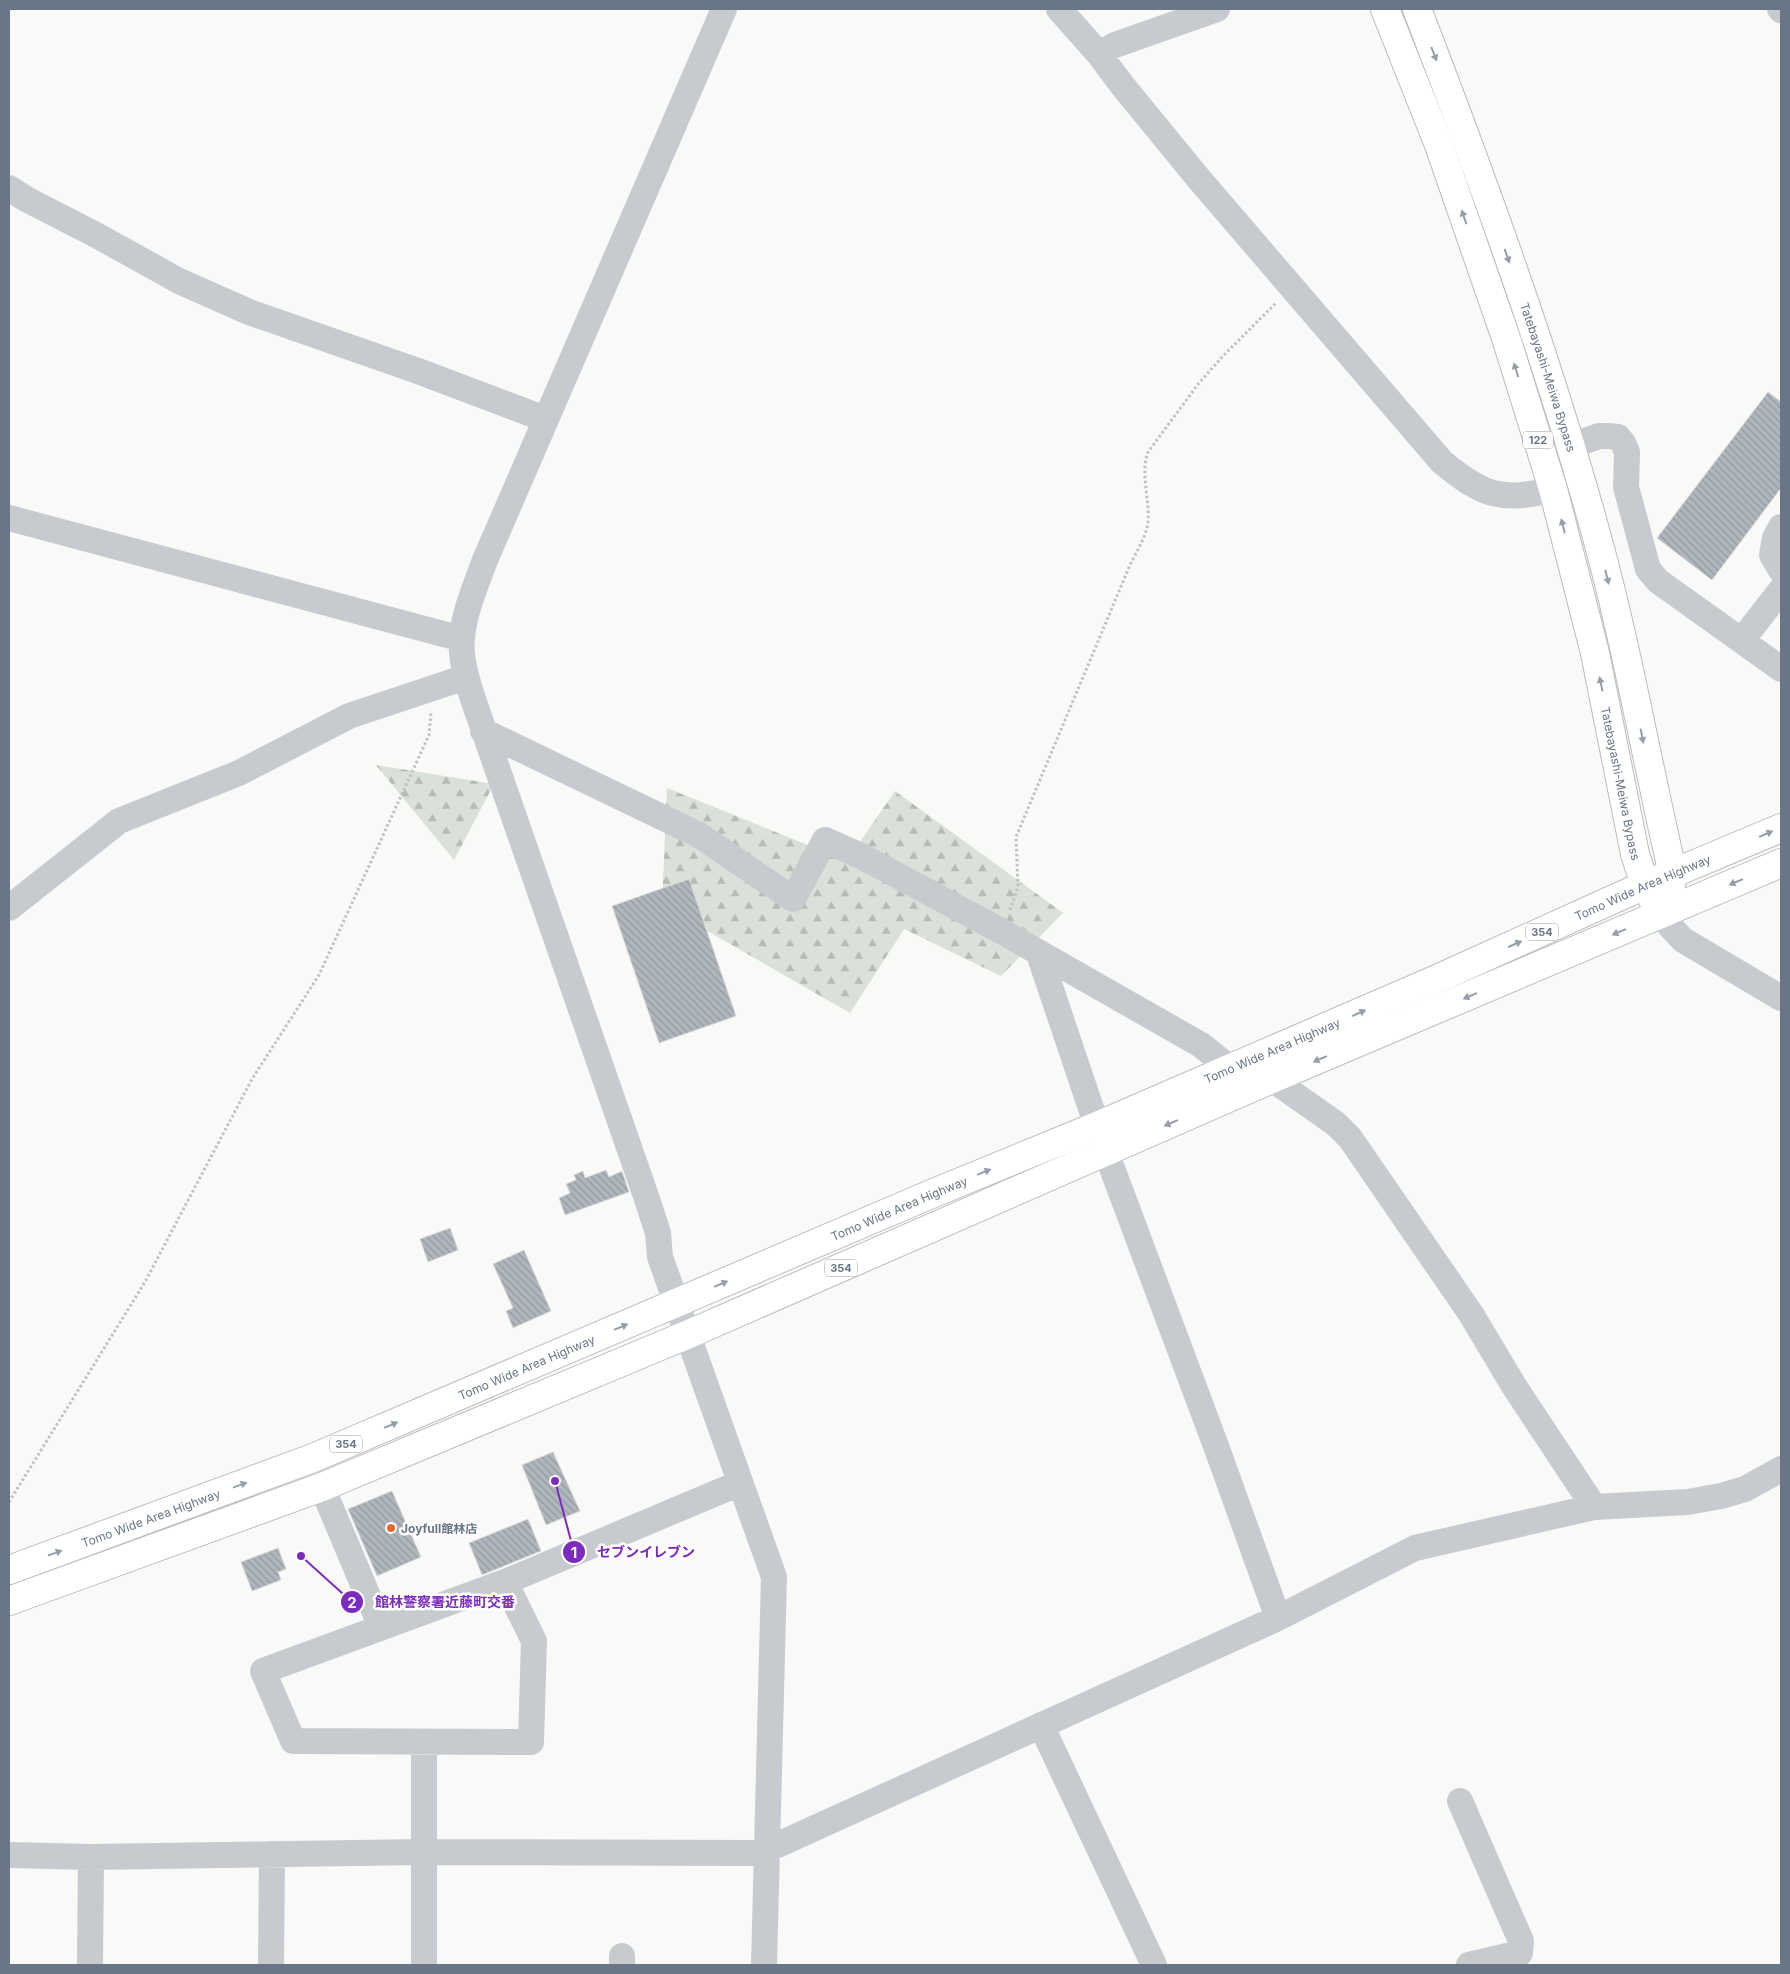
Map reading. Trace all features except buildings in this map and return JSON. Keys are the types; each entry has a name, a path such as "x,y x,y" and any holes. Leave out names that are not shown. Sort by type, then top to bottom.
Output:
{"highway":[{"name":"Tatebayashi-Meiwa Bypass","path":"1385,9 1439,145 1507,341 1553,489 1595,653 1616,750 1633,843 1645,886 1664,913"},
{"name":"Tatebayashi-Meiwa Bypass","path":"1416,9 1467,139 1571,446 1599,544 1622,638 1673,874 1664,913"},
{"name":"Tomo Wide Area Highway","path":"9,1570 313,1458 936,1192 1231,1069 1781,828"},
{"name":"354","path":"9,1601 322,1488 689,1334 1272,1079 1781,863"}],"street":[{"path":"724,9 485,560 470,602 462,639 466,677 483,731 658,1233 660,1257 774,1577 764,1965"},
{"path":"1059,9 1099,54 1122,86 1292,288 1442,462 1476,487 1497,495 1525,497 1553,489"},
{"path":"1099,54 1115,45 1216,9"},
{"path":"9,188 26,200 98,236 179,281 249,312 418,371 545,419"},
{"path":"1571,446 1599,436 1618,437 1627,452 1626,488 1648,569 1658,581 1781,668"},
{"path":"9,518 462,639"},
{"path":"1781,528 1775,538 1772,555 1781,570"},
{"path":"1742,640 1781,590"},
{"path":"9,908 119,821 239,774 349,716 466,677"},
{"path":"483,731 700,835 793,899 825,840 861,856 1003,932 1201,1045 1231,1069"},
{"path":"1664,913 1669,925 1683,940 1781,998"},
{"path":"1039,954 1096,1126"},
{"path":"1272,1079 1336,1124 1350,1138 1471,1314 1514,1386 1594,1507"},
{"path":"1106,1152 1278,1618"},
{"path":"9,1855 91,1857 424,1852 760,1853 1278,1618 1415,1548 1594,1507 1688,1502 1721,1496 1745,1489 1781,1469"},
{"path":"505,1582 534,1641 531,1742 293,1741 263,1671 505,1582 740,1483"},
{"path":"322,1488 381,1627"},
{"path":"1041,1725 1154,1965"},
{"path":"424,1743 424,1965"},
{"path":"1460,1801 1521,1941 1520,1953 1470,1965"},
{"path":"271,1965 272,1854"},
{"path":"90,1965 91,1857"}],"path":[{"path":"1003,932 1018,887 1016,837 1126,574 1146,533 1148,520 1145,462 1148,452 1199,383 1223,356 1292,288"},
{"path":"9,1502 145,1282 252,1079 319,975 429,735 433,687"}],"green space":[{"path":"376,765 494,784 454,860"},
{"path":"667,788 847,861 895,791 1063,913 1001,976 904,929 850,1013 662,905"}],"place":[{"name":"セブンイレブン","path":"555,1481"},
{"name":"Joyfull館林店","path":"391,1528"},
{"name":"館林警察署近藤町交番","path":"301,1556"}]}
